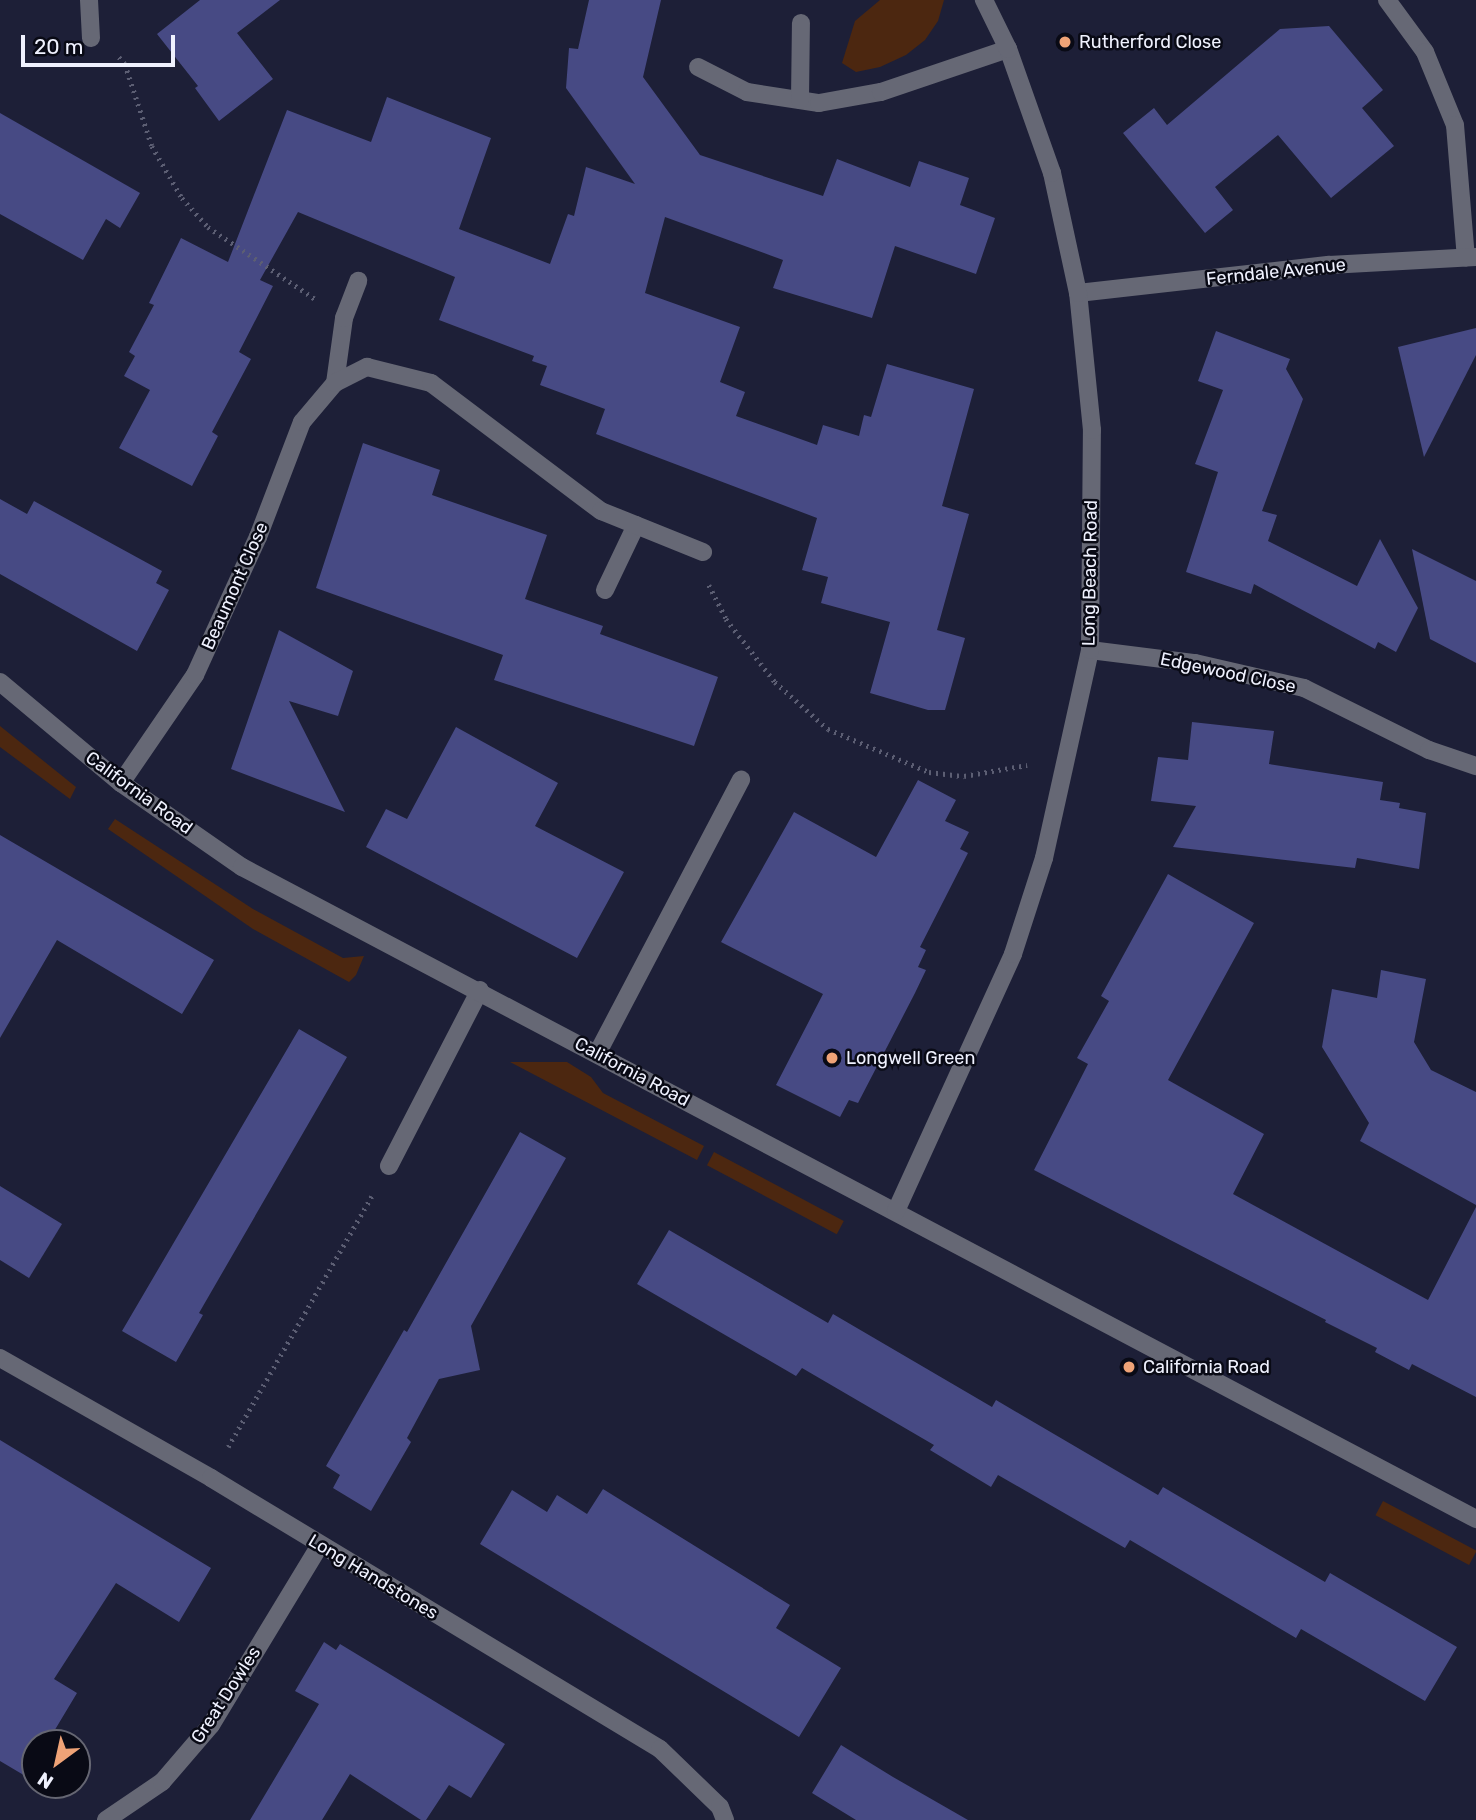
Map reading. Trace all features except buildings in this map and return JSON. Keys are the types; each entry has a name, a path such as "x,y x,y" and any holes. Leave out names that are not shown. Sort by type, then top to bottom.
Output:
{"street":[{"path":"89,0 91,32"},
{"name":"Long Beach Road","path":"895,1211 1013,954 1044,858 1069,757 1090,649 1091,430 1078,293 1052,173 1008,49 984,0"},
{"path":"1387,0 1425,52 1455,125 1471,257"},
{"path":"800,100 801,23"},
{"path":"698,67 747,92 819,103 881,92 1008,49"},
{"name":"Ferndale Avenue","path":"1078,293 1329,265 1471,257"},
{"path":"335,383 344,318 358,281"},
{"name":"Beaumont Close","path":"121,783 195,675 258,537 302,422 335,383 367,367 431,383 601,511 696,550"},
{"path":"605,590 636,525"},
{"name":"Edgewood Close","path":"1090,649 1195,663 1304,688 1429,750 1476,766"},
{"name":"California Road","path":"0,682 121,783 242,867 480,990 1476,1519"},
{"path":"597,1054 741,780"},
{"path":"389,1166 480,990"},
{"name":"Long Handstones","path":"0,1358 211,1478 660,1748 719,1807 725,1820"},
{"name":"Great Dowles","path":"106,1820 162,1782 211,1725 320,1545"}],"path":[{"path":"91,32 125,64 152,146 182,198 208,227 344,318"},
{"path":"696,550 726,619 775,682 828,729 929,772 964,776 1069,757"},
{"path":"211,1478 389,1166"}],"shaded area":[{"path":"880,0 944,0 938,21 925,40 906,55 880,67 856,72 842,63 855,21"},
{"path":"0,726 76,787 70,799 0,747"},
{"path":"115,819 253,909 343,958 364,956 356,975 349,982 253,929 108,829"},
{"path":"510,1062 567,1062 591,1077 603,1093 704,1146 697,1160"},
{"path":"714,1152 844,1221 837,1234 707,1165"},
{"path":"1383,1501 1476,1550 1469,1565 1375,1515"}],"place":[{"name":"Rutherford Close","path":"1065,42"},
{"name":"Longwell Green","path":"832,1058"},
{"name":"California Road","path":"1129,1367"}]}
